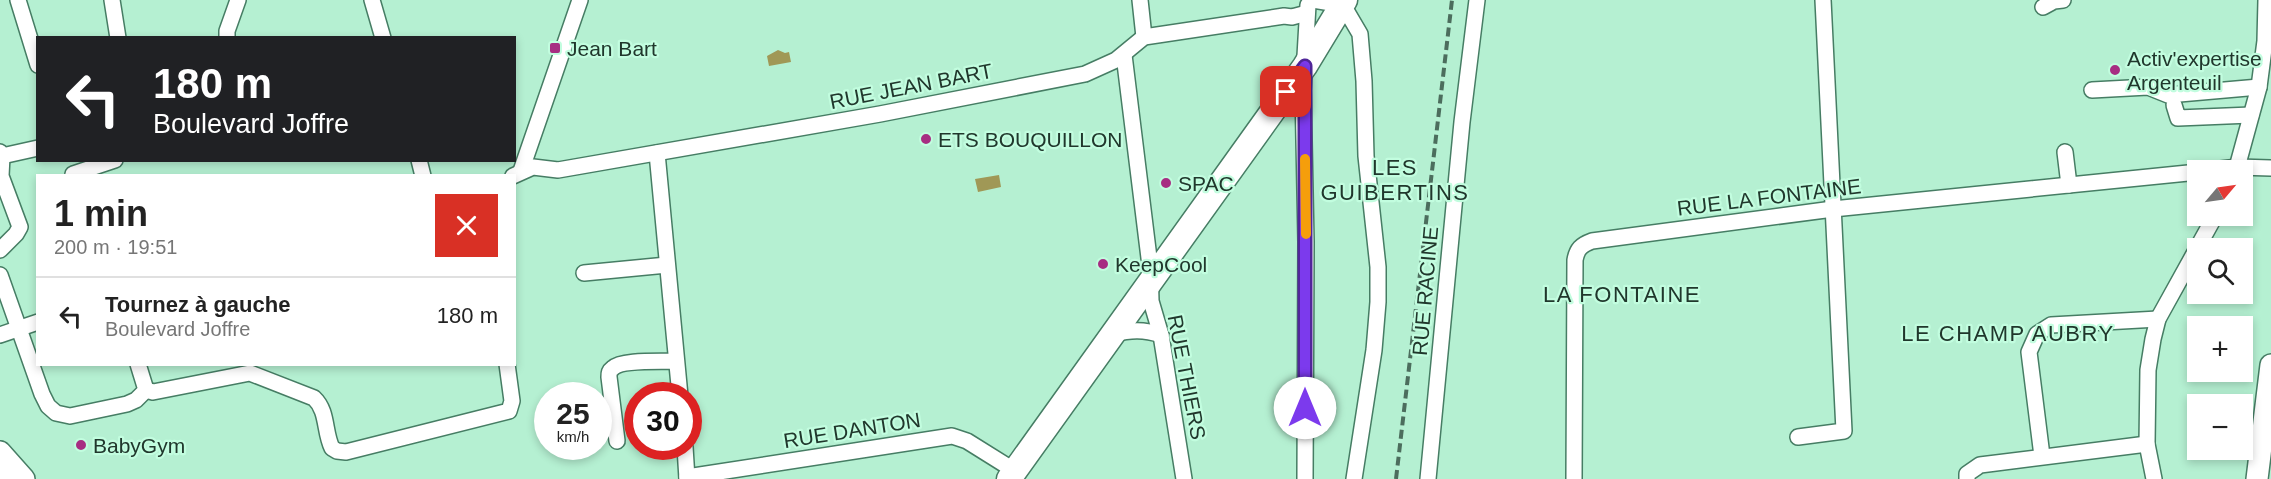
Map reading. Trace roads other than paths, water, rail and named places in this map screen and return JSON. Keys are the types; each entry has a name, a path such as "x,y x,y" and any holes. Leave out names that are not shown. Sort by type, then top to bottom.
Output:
{"main road":[{"path":"1012,475 1305,66 1344,2"},
{"path":"2262,476 2271,365"},
{"path":"0,452 24,479"},
{"path":"0,475 3,479"}],"street":[{"path":"18,0 36,58"},
{"path":"112,0 118,36"},
{"path":"227,36 238,0"},
{"path":"372,0 382,36"},
{"path":"517,173 579,3 562,0"},
{"path":"1140,0 1144,38 1284,16 1292,17 1310,4 1344,2 1360,34 1366,156 1378,267 1378,302 1374,350 1354,479"},
{"name":"RUE RACINE","path":"1428,479 1462,122 1477,0"},
{"path":"1798,437 1844,431 1823,0"},
{"path":"2043,7 2054,1 2063,0"},
{"path":"2239,160 2259,87 2265,41 2266,0"},
{"path":"1305,479 1305,66 1310,4"},
{"name":"RUE JEAN BART","path":"517,173 533,167 558,170 657,153 880,114 1085,74 1124,55 1144,38"},
{"name":"RUE THIERS","path":"1124,55 1150,266 1151,301 1161,335 1184,479"},
{"path":"2092,90 2148,87 2168,95 2259,87"},
{"path":"2174,105 2178,118 2251,115"},
{"path":"0,250 16,234 20,226 1,176 1,154 36,148"},
{"path":"2065,152 2069,185"},
{"path":"657,153 678,382"},
{"path":"72,170 106,162"},
{"path":"2253,169 2271,168"},
{"name":"RUE LA FONTAINE","path":"1574,479 1575,260 1578,249 1592,241 1833,209 2187,173"},
{"path":"2154,479 2148,444 2148,370 2153,339 2158,319 2209,226"},
{"path":"584,273 667,266"},
{"path":"0,275 42,394 48,406 56,413 70,416 127,404 136,400 146,390"},
{"path":"2042,456 2029,352 2037,334 2051,325 2158,319"},
{"path":"0,335 36,323"},
{"path":"1113,334 1130,330 1149,331 1161,335"},
{"path":"617,441 610,371 613,367 623,363 676,361"},
{"path":"139,366 146,390"},
{"path":"146,390 153,392 250,373 314,398 320,404 323,412 332,448 346,452 509,411 512,401 507,366"},
{"name":"RUE DANTON","path":"687,478 952,436 967,441 1012,475"},
{"path":"1967,479 1966,474 1980,465 2148,444"},
{"path":"686,460 687,478"}],"railway":[{"path":"1396,479 1452,0"}],"place":[{"name":"Jean Bart","path":"555,48"},
{"name":"Activ'expertise Argenteuil","path":"2115,70"},
{"name":"ETS BOUQUILLON","path":"926,139"},
{"name":"SPAC","path":"1166,183"},
{"name":"KeepCool","path":"1103,264"},
{"name":"BabyGym","path":"81,445"}],"district":[{"name":"LES GUIBERTINS","path":"1395,180"},
{"name":"LA FONTAINE","path":"1622,294"},
{"name":"LE CHAMP AUBRY","path":"2008,333"}]}
